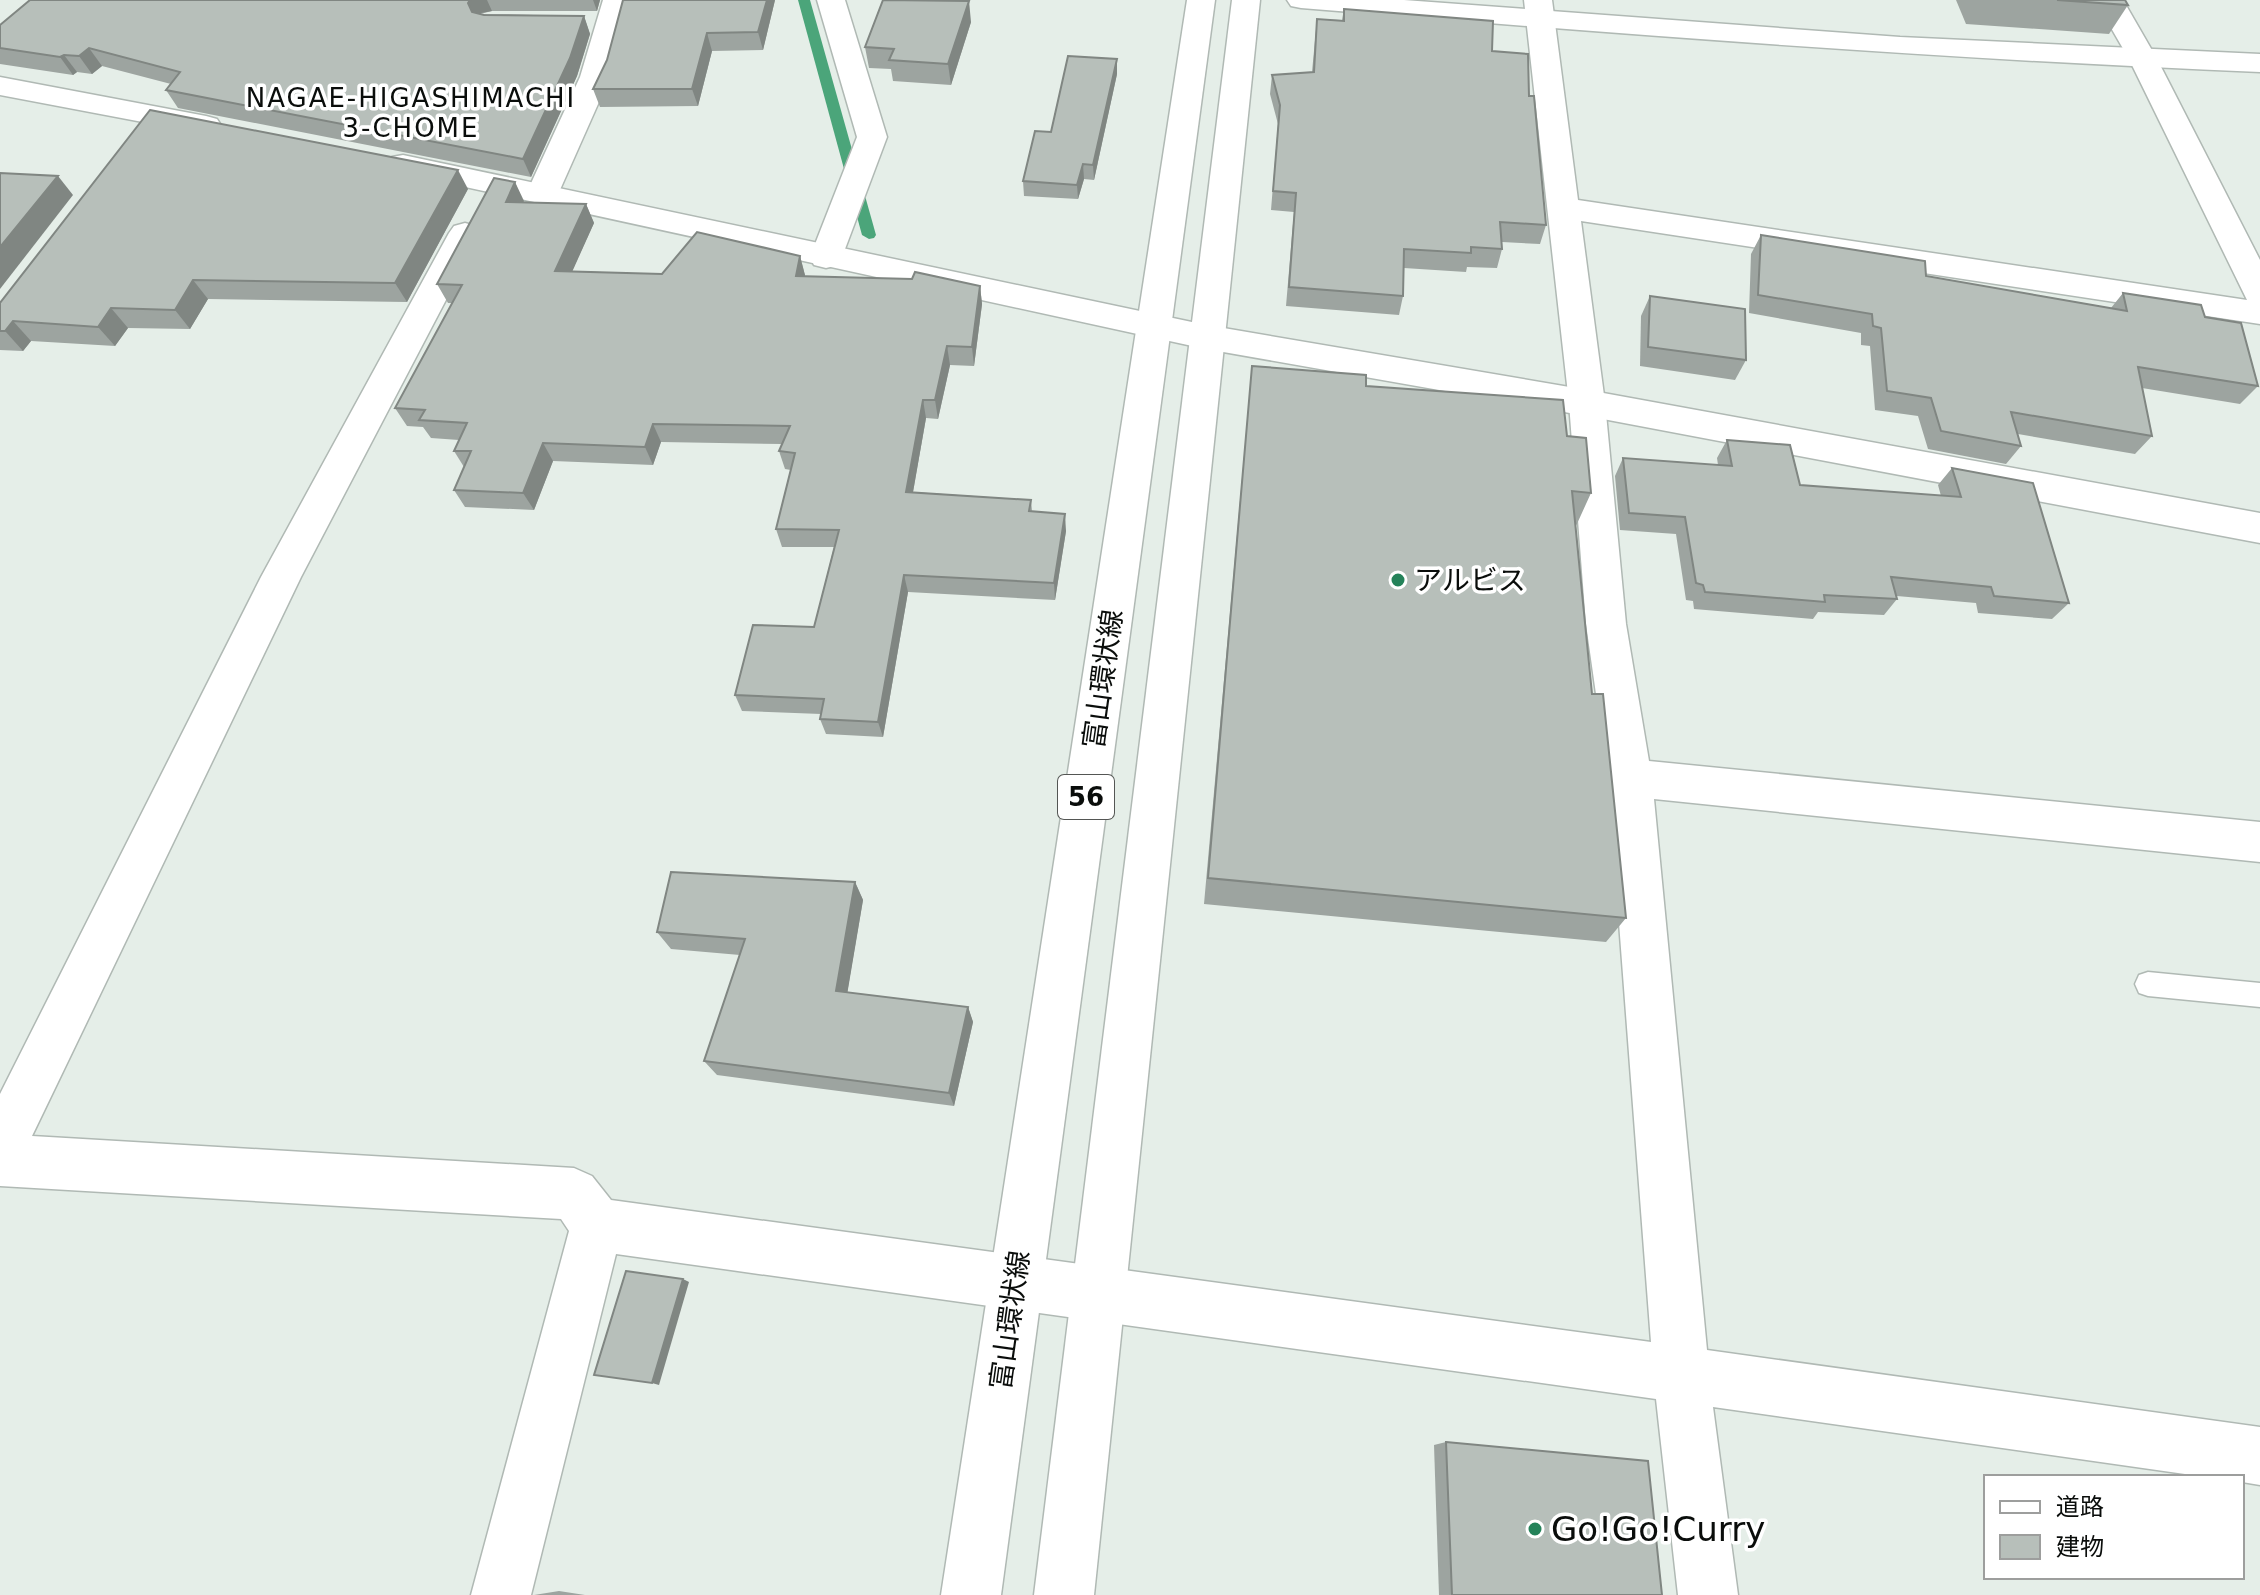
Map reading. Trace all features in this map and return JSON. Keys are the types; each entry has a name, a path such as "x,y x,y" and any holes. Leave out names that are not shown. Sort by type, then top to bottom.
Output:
{"street":[{"path":"826,257 872,137 831,0"},
{"name":"富山環状線","path":"971,1595 1201,0"},
{"name":"56","path":"1064,1595 1246,0"},
{"path":"1301,0 1539,10 2143,59 2260,63"},
{"path":"2109,0 2143,59 2260,293"},
{"path":"1539,10 1587,403 1606,624 1630,778 1681,1374 1708,1595"},
{"path":"543,192 595,77 601,15"},
{"path":"0,86 146,129 232,130"},
{"path":"370,157 1206,337 1587,403 2260,528"},
{"path":"0,1148 281,577 492,181"},
{"path":"1563,208 2260,313"},
{"path":"1630,778 2260,842"},
{"path":"0,1160 574,1194 597,1225 1016,1280 2260,1456"},
{"path":"501,1595 597,1225"}],"lane":[{"path":"2148,984 2260,995"}],"building":[{"path":"30,0 470,0 468,3 472,12 484,15 584,16 570,58 523,159 166,90 180,72 89,48 79,56 60,57 0,48 0,25"},
{"path":"623,0 767,0 758,32 707,33 692,89 593,89 607,60"},
{"path":"883,0 969,1 948,64 889,60 894,49 865,47"},
{"path":"2057,0 2125,0 2128,5"},
{"path":"1344,9 1493,21 1492,51 1528,54 1529,96 1534,96 1546,225 1500,222 1502,249 1471,247 1471,253 1404,249 1403,296 1289,287 1296,193 1273,191 1280,105 1272,75 1314,72 1317,19 1344,21"},
{"path":"1068,56 1117,59 1093,165 1083,164 1077,185 1023,181 1035,131 1051,132"},
{"path":"150,110 458,170 395,283 193,280 175,310 111,308 98,327 13,321 5,331 0,331 0,303"},
{"path":"0,173 58,176 0,247"},
{"path":"494,178 515,182 506,202 586,204 555,271 662,274 697,232 800,256 796,276 912,279 915,272 980,286 972,347 947,346 935,400 923,400 906,492 1031,500 1029,511 1065,514 1054,583 904,575 878,722 820,719 824,699 735,695 753,625 814,627 839,530 776,529 795,453 779,451 790,426 653,424 645,447 543,443 523,493 454,490 471,451 454,451 467,423 419,420 425,410 395,408 462,285 437,284"},
{"path":"1761,235 1925,261 1926,276 2127,311 2123,293 2201,305 2205,317 2241,323 2258,386 2138,367 2152,436 2011,412 2021,446 1941,431 1931,398 1887,391 1881,328 1873,326 1872,314 1758,295"},
{"path":"1650,296 1745,309 1746,360 1648,347"},
{"name":"アルビス","path":"1252,366 1366,375 1366,386 1563,400 1567,436 1586,438 1591,493 1572,491 1592,694 1603,694 1626,918 1208,878"},
{"path":"1727,440 1790,445 1800,485 1961,497 1952,468 2033,483 2069,603 1994,596 1991,587 1891,577 1897,599 1824,595 1825,602 1705,592 1703,585 1696,583 1685,517 1629,513 1623,458 1732,466"},
{"path":"671,872 855,882 836,991 968,1007 949,1093 704,1061 745,939 657,932"},
{"path":"626,1271 683,1279 652,1383 594,1375"},
{"name":"Go!Go!Curry","path":"1446,1442 1648,1461 1662,1595 1452,1595"}],"waterway":[{"path":"804,0 869,235"}],"place":[{"name":"アルビス","path":"1398,580"},
{"name":"Go!Go!Curry","path":"1535,1529"}],"district":[{"name":"NAGAE-HIGASHIMACHI 3-CHOME","path":"411,113"}]}
